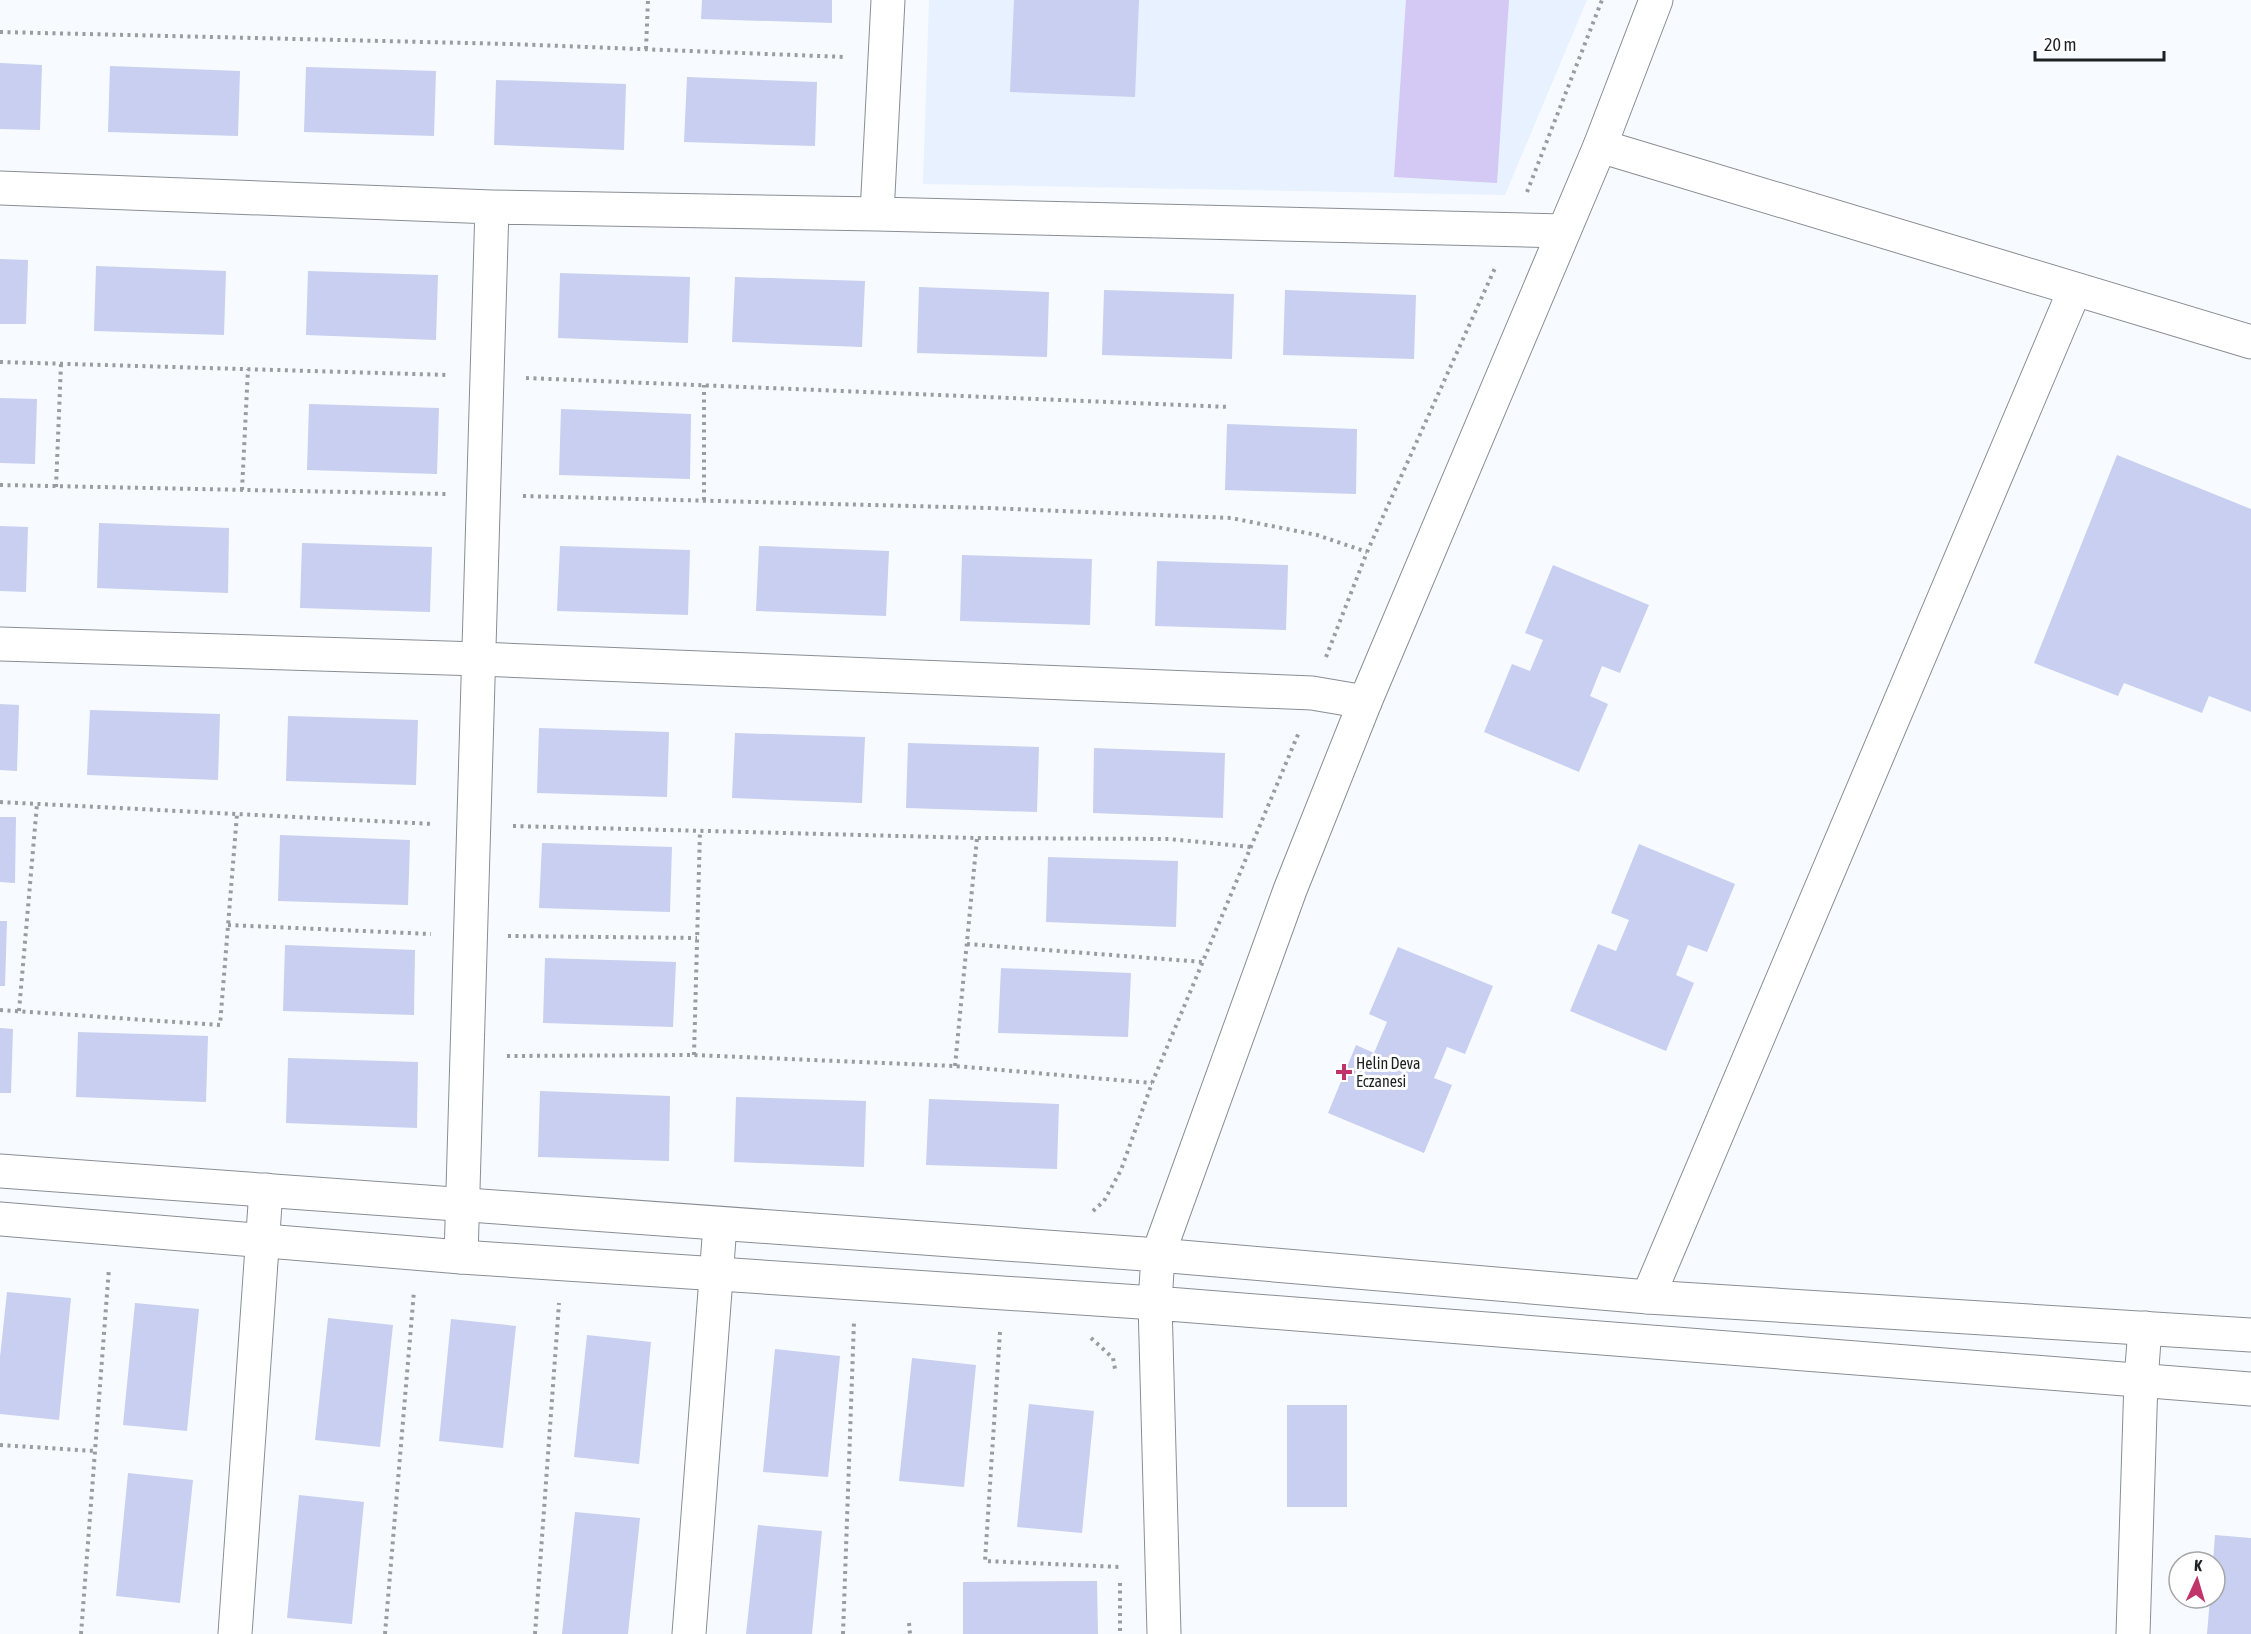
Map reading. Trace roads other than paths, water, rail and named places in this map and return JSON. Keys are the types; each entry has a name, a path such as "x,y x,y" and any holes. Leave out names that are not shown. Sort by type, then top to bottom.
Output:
{"street":[{"path":"877,214 888,0"},
{"path":"1164,1634 1155,1303 1158,1255 1290,890 1365,702 1600,146 1656,0"},
{"path":"1600,146 2251,342"},
{"path":"0,188 492,207 1563,231"},
{"path":"461,1257 492,207"},
{"path":"1648,1297 2075,289"},
{"path":"0,645 478,659 1312,693 1365,702"},
{"path":"0,1171 1158,1255 1648,1297 2251,1335"},
{"path":"236,1634 267,1190"},
{"path":"0,1219 461,1257 1155,1303 2251,1389"},
{"path":"690,1634 720,1225"},
{"path":"2133,1634 2145,1328"}],"place":[{"name":"Helin Deva Eczanesi","path":"1344,1072"}]}
